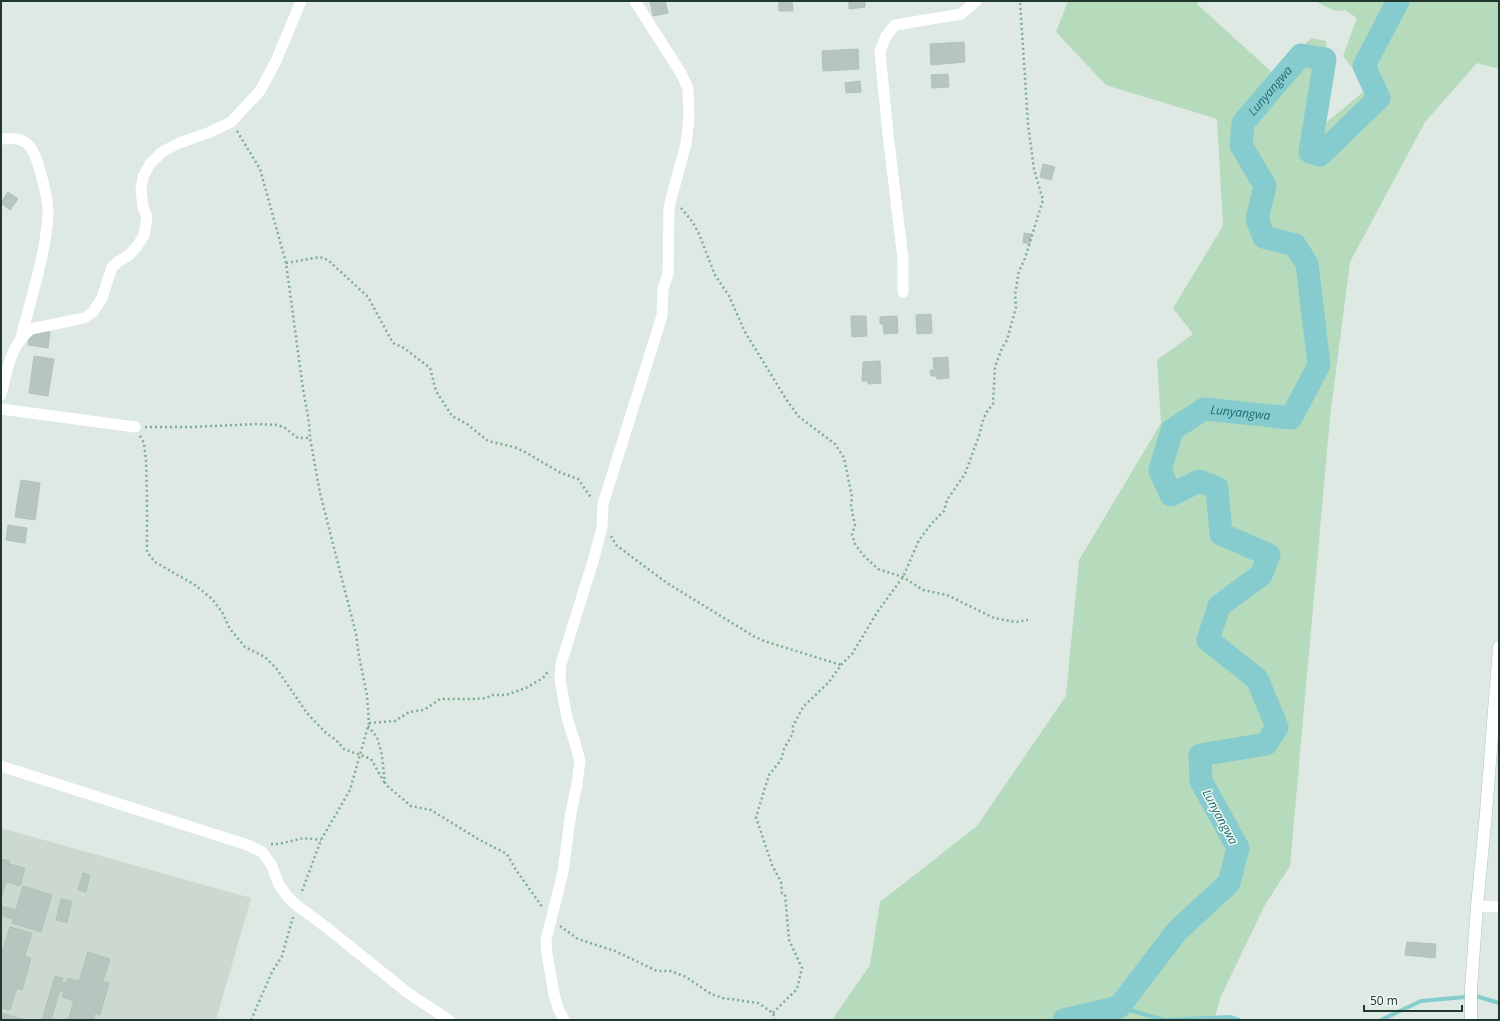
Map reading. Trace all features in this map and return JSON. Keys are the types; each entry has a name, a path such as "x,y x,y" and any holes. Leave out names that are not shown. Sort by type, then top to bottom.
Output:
{"street":[{"path":"1,395 10,357 15,346 31,329 84,318 93,312 102,298 112,267 129,255 144,235 147,217 143,207 141,190 143,177 150,164 162,152 231,122 260,91 276,61 301,1"},
{"path":"564,1020 558,1008 554,994 546,940 563,872 580,761 567,718 560,679 561,664 594,558 602,527 603,504 662,316 664,289 668,274 668,229 670,207 672,194 686,144 689,118 688,89 681,73 635,1"},
{"path":"903,292 904,259 888,134 880,52 886,36 895,25 961,14 976,1"},
{"path":"1,139 22,139 32,148 43,180 48,214 42,254 20,340"},
{"path":"1,409 135,427"},
{"path":"1471,1020 1471,989 1477,906 1499,647"},
{"path":"1,766 248,845 262,852 271,864 279,885 296,905 326,927 408,993 449,1020"},
{"path":"1477,906 1499,907"}],"path":[{"path":"773,1012 797,989 802,968 789,940 785,894 782,893 781,882 772,865 756,817 769,775 781,760 784,749 793,733 793,726 804,707 829,682 841,665 852,654 878,611 903,577 919,540 932,523 944,511 947,500 964,474 986,413 993,404 995,367 1002,348 1007,340 1016,307 1015,295 1019,271 1024,261 1043,200 1034,169 1028,124 1020,1"},
{"path":"231,122 260,169 286,263 310,438 320,493 356,634 358,656 367,695 368,724 350,790 321,840 296,905 282,956 272,972 251,1020"},
{"path":"672,194 700,234 715,275 730,296 745,332 786,399 798,416 835,444 844,458 852,497 851,506 855,526 852,535 855,544 863,555 878,569 903,577 923,590 947,595 994,618 1016,622 1028,620"},
{"path":"286,263 320,257 328,260 368,297 393,342 404,348 430,368 436,391 452,416 467,424 488,441 514,447 559,472 578,479 603,514"},
{"path":"310,438 298,438 278,424 135,427 144,443 147,497 147,552 155,562 195,585 212,599 222,612 230,628 245,647 265,657 276,668 307,713 325,732 336,740 344,749 371,759 385,784 410,806 431,810 478,839 507,854 516,870 551,918 578,939 615,951 657,971 671,971 686,977 711,994 723,998 758,1002 773,1012 775,1020"},
{"path":"602,527 609,533 616,545 667,583 755,637 841,665"},
{"path":"368,724 395,721 409,712 424,710 440,699 486,698 492,695 506,694 526,688 543,678 552,666 561,664"},
{"path":"368,724 376,737 382,755 385,784"},
{"path":"262,852 270,844 280,844 304,838 321,840"}],"shaded area":[{"path":"1,828 251,898 216,1020 1,1020"}],"green space":[{"path":"1068,1 1199,1 1197,4 1276,76 1311,38 1326,41 1330,71 1321,127 1368,88 1343,56 1357,18 1345,10 1335,11 1315,1 1499,1 1499,69 1477,63 1425,122 1350,262 1330,417 1290,866 1265,905 1221,996 1214,1020 832,1020 870,965 880,902 977,826 1066,696 1079,560 1161,423 1157,360 1193,334 1173,308 1223,226 1217,119 1106,85 1056,32"}],"building":[{"path":"650,1 665,1 668,13 653,16"},
{"path":"779,1 792,1 793,11 779,11"},
{"path":"849,1 865,1 865,7 849,9"},
{"path":"964,42 965,62 931,65 930,44"},
{"path":"858,49 859,69 823,71 822,51"},
{"path":"948,74 949,87 932,88 931,75"},
{"path":"860,81 861,92 846,93 845,83"},
{"path":"1043,164 1055,167 1051,180 1040,177"},
{"path":"8,192 18,199 10,210 1,203"},
{"path":"1024,233 1031,234 1030,243 1023,243"},
{"path":"931,314 932,333 917,334 916,315"},
{"path":"851,316 866,316 867,336 852,337"},
{"path":"897,316 898,333 884,334 883,324 880,324 880,317"},
{"path":"30,330 50,332 48,348 28,345"},
{"path":"34,356 54,359 48,396 29,393"},
{"path":"948,357 949,378 937,379 937,376 931,376 930,370 934,370 933,358"},
{"path":"880,361 881,383 868,384 868,381 862,381 863,362"},
{"path":"21,480 40,483 35,520 15,517"},
{"path":"8,525 27,528 25,543 6,540"},
{"path":"1,859 10,861 9,864 25,868 20,886 1,880"},
{"path":"83,873 90,875 86,892 78,890"},
{"path":"1,880 6,882 1,898"},
{"path":"23,886 52,895 41,932 12,923"},
{"path":"61,899 72,901 67,923 56,920"},
{"path":"1,906 16,910 13,919 1,915"},
{"path":"10,927 32,933 25,956 31,958 22,990 17,988 10,1010 1,1008 1,956"},
{"path":"1407,942 1436,944 1435,958 1405,955"},
{"path":"88,952 110,959 103,981 109,983 100,1015 95,1013 93,1020 68,1020 74,1001 62,997 64,992 60,991 51,1020 42,1020 55,976 63,978 62,982 67,983 68,978 79,981"},
{"path":"1,1013 26,1020 1,1020"}],"waterway":[{"name":"Lunyangwa","path":"1064,1020 1119,1007 1177,931 1229,883 1238,848 1201,781 1200,755 1266,744 1277,727 1257,679 1208,640 1219,606 1261,575 1269,555 1221,534 1217,488 1199,481 1171,495 1160,470 1172,430 1204,409 1291,418 1319,365 1307,264 1295,245 1264,237 1257,219 1265,186 1241,145 1243,123 1301,55 1325,59 1310,152 1320,155 1379,98 1364,66 1398,1"},
{"path":"1381,1020 1421,1001 1476,996 1499,1003"},
{"path":"1119,1007 1164,1020 1230,1017 1239,1020"}]}
